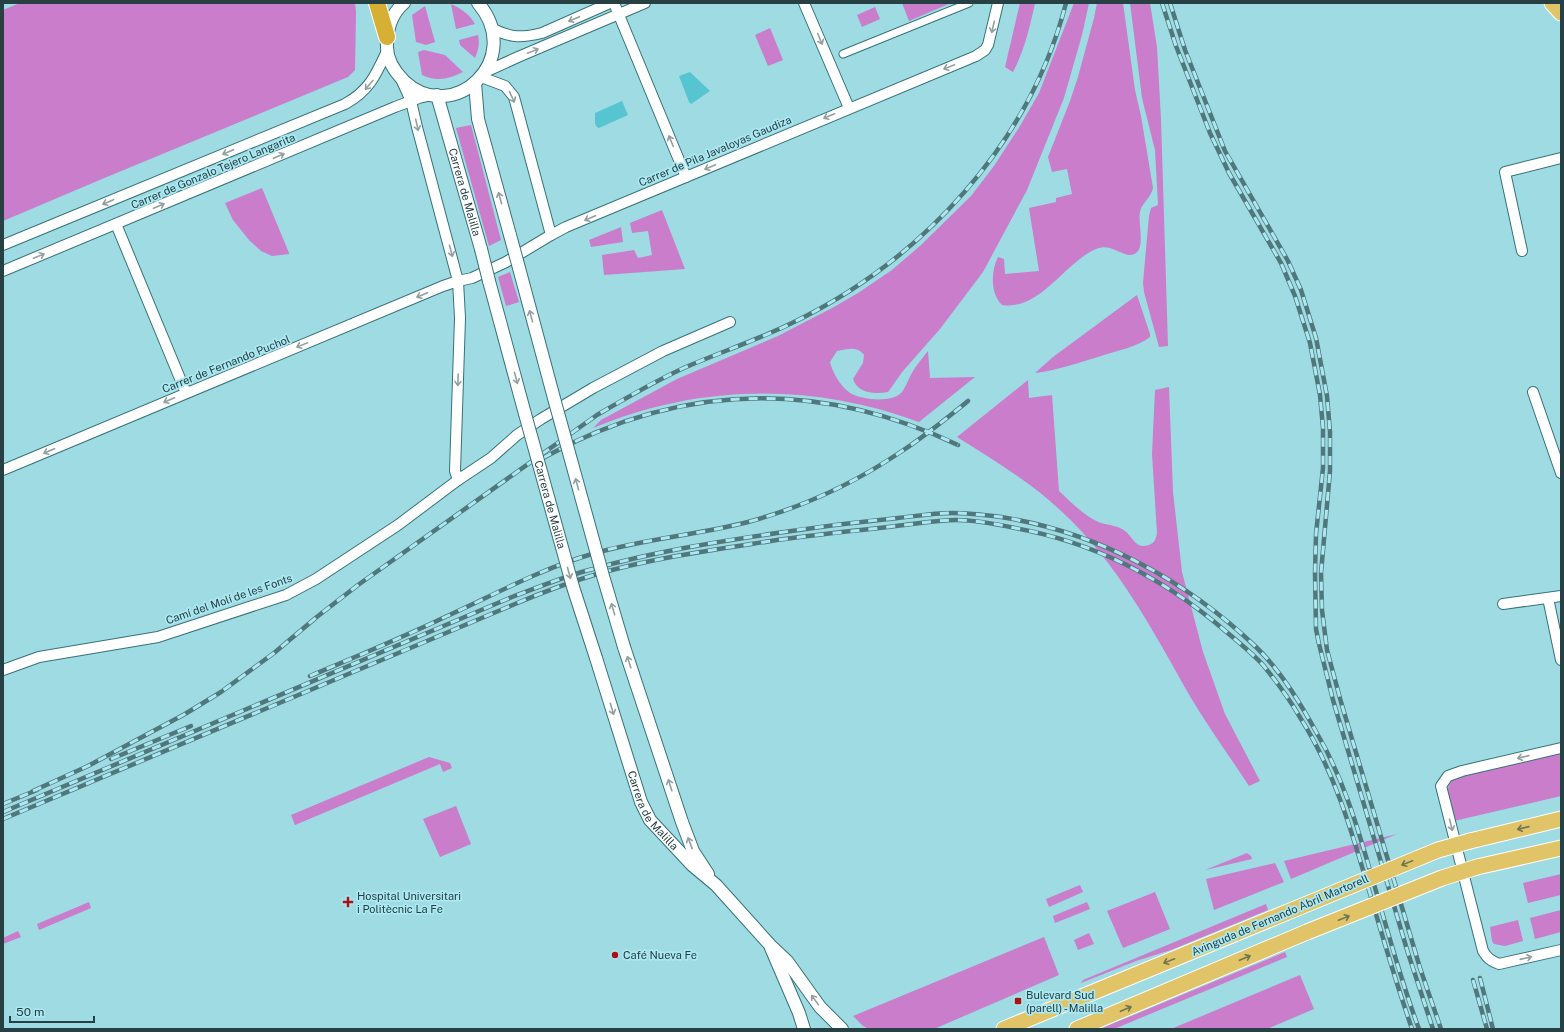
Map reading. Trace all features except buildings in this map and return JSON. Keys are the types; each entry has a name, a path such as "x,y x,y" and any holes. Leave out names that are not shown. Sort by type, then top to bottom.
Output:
{"highway":[{"path":"377,3 387,44"}],"main road":[{"path":"1552,3 1561,13"},
{"name":"Avinguda de Fernando Abril Martorell","path":"1004,1029 1438,850 1561,819"},
{"path":"1077,1029 1308,932 1442,878 1477,867 1561,848"}],"street":[{"path":"404,3 400,6 391,20 387,44 391,64 406,88 411,101 458,281 460,318 455,471 458,480"},
{"path":"493,29 516,37 542,33 610,3"},
{"path":"614,3 686,177"},
{"path":"399,76 408,85 420,92 435,95 451,94 463,90 480,78 518,57 645,3"},
{"path":"804,3 849,108"},
{"path":"843,54 969,3"},
{"name":"Carrer de Pila Javaloyas Gaudiza","path":"458,281 472,278 506,262 551,235 849,108 976,56 985,50 998,3"},
{"path":"480,78 491,59 494,44 493,29 482,6"},
{"name":"Carrer de Gonzalo Tejero Langarita","path":"3,245 345,104 354,99 367,87 378,70 387,44"},
{"path":"480,78 505,86 514,97 551,235"},
{"name":"Carrera de Malilla","path":"480,78 478,119 536,333 624,647 685,830 693,851 716,885 770,945 787,961 820,1007 842,1029"},
{"name":"Carrer de Gonzalo Tejero Langarita","path":"3,271 411,101 435,95"},
{"name":"Carrera de Malilla","path":"435,95 481,249 573,587 641,802 650,820 692,865 716,885"},
{"path":"1522,251 1506,172 1561,158"},
{"path":"116,224 186,393"},
{"name":"Carrer de Fernando Puchol","path":"3,470 458,281"},
{"name":"Camí del Molí de les Fonts","path":"3,670 39,657 158,637 286,595 316,579 398,525 458,480 491,458 517,435 547,415 663,351 730,322"},
{"path":"1533,392 1561,473"},
{"path":"1503,604 1561,596"},
{"path":"1548,598 1561,660"},
{"path":"1561,748 1462,771 1448,776 1441,786 1483,951 1491,961 1499,964 1561,950"},
{"name":"Carrera de Malilla","path":"770,945 799,1013 804,1029"}],"shaded area":[{"path":"20,3 355,3 355,70 348,77 3,221 3,10"},
{"path":"902,3 951,3 909,21"},
{"path":"1020,3 1035,3 1026,39 1013,72 1005,67"},
{"path":"1074,3 1089,3 1082,35 1064,98 1027,190 983,272 940,329 903,371 888,392 868,392 859,388 855,384 853,379 863,363 864,355 858,350 852,349 837,351 830,362 835,375 848,392 870,399 892,398 902,392 913,371 928,351 930,378 975,377 919,422 879,409 838,400 797,395 755,394 714,396 673,403 633,413 593,428 601,420 677,379 778,336 834,307 892,270 921,245 971,196 994,166 1020,126 1039,93"},
{"path":"1097,3 1123,3 1135,90 1141,116 1153,188 1140,212 1140,247 1134,254 1129,255 1109,248 1103,247 1096,249 1085,255 1052,284 1028,301 1016,305 1002,305 995,294 993,282 994,269 998,257 1004,259 1005,274 1039,271 1029,208 1056,202 1056,198 1072,194 1067,169 1052,172 1048,157 1078,77"},
{"path":"1130,3 1150,3 1157,47 1161,119 1168,346 1159,347 1144,292 1143,283 1149,216 1151,208 1158,205 1155,150 1142,98"},
{"path":"451,4 465,12 475,24 456,29"},
{"path":"425,6 435,42 426,45 416,42 412,15"},
{"path":"875,7 880,19 862,27 857,15"},
{"path":"770,28 783,60 768,66 755,35"},
{"path":"478,35 479,41 475,58 460,45 459,40"},
{"path":"424,50 445,55 463,72 443,79 422,75 418,52"},
{"path":"471,125 501,240 489,246 456,128"},
{"path":"262,188 289,254 272,256 261,251 249,240 233,220 225,203"},
{"path":"662,210 685,269 604,275 602,255 634,250 638,258 652,255 648,231 632,233 630,223"},
{"path":"621,227 623,242 591,247 589,240"},
{"path":"510,272 519,302 506,306 498,277"},
{"path":"1137,295 1150,337 1128,348 1061,368 1035,373 1053,357"},
{"path":"1028,380 1029,398 1052,395 1059,491 1089,517 1101,523 1123,529 1135,542 1141,546 1153,543 1157,533 1152,454 1155,390 1169,387 1173,492 1182,572 1203,652 1225,714 1260,781 1249,786 1191,698 1133,599 1100,552 1060,510 1036,490 1010,471 957,437"},
{"path":"1561,752 1561,796 1454,821 1447,790 1454,776"},
{"path":"429,757 450,763 452,768 443,772 440,764 295,825 291,815"},
{"path":"456,806 471,844 440,857 423,819"},
{"path":"1397,834 1291,879 1284,861"},
{"path":"1247,853 1252,859 1205,870"},
{"path":"1275,863 1284,882 1214,910 1206,879"},
{"path":"1561,874 1561,895 1528,903 1523,883"},
{"path":"1080,885 1083,892 1049,907 1046,899"},
{"path":"1155,892 1170,929 1123,948 1107,911"},
{"path":"89,902 91,908 39,930 37,924"},
{"path":"1087,902 1090,909 1055,923 1053,916"},
{"path":"1266,904 1268,910 1171,950 1136,961 1081,983 1083,980"},
{"path":"1561,910 1561,932 1535,939 1530,918"},
{"path":"1518,920 1523,941 1505,946 1494,944 1492,941 1490,927"},
{"path":"18,931 21,937 3,944 3,938"},
{"path":"1089,933 1094,944 1078,950 1074,940"},
{"path":"1044,937 1059,975 934,1029 869,1029 863,1026 853,1016"},
{"path":"1285,952 1287,957 1114,1029 1100,1029"},
{"path":"1300,975 1314,1009 1267,1029 1171,1029"}],"water":[{"path":"690,72 710,91 691,104 679,76"},
{"path":"622,101 628,115 599,128 597,127 595,124 595,113"}],"railway":[{"path":"33,791 88,766 185,714 221,692 274,653 358,585 597,415 674,372 792,323 839,297 884,267 926,232 964,193 997,150 1026,104 1049,55 1066,3"},
{"path":"1162,3 1176,46 1210,133 1229,173 1281,263 1295,296 1310,343 1320,395 1323,428 1323,468 1316,534 1316,629 1333,700 1408,953 1433,1029"},
{"path":"1170,3 1185,50 1225,151 1288,261 1301,290 1316,338 1327,396 1330,432 1330,471 1321,573 1322,610 1327,650 1420,968 1441,1029"},
{"path":"543,458 594,433 646,415 697,404 749,399 801,400 853,409 906,424 958,445"},
{"path":"310,676 377,648 535,575 573,560 631,544 748,522 809,501 847,484 884,463 936,427 968,401"},
{"path":"3,812 512,597 583,572 638,557 684,548 754,536 822,527 945,513 1001,517 1037,524 1072,534 1138,562 1170,580 1229,623 1256,647 1283,678 1312,725 1342,784 1359,833 1399,969 1419,1029"},
{"path":"3,819 525,600 594,575 660,559 786,539 941,521 963,520 986,522 1044,534 1099,553 1126,565 1151,578 1200,611 1223,629 1263,665 1297,712 1324,761 1334,783 1350,828 1412,1029"},
{"path":"111,759 191,726"},
{"path":"3,804 37,790"},
{"path":"1480,978 1493,1029"},
{"path":"1473,980 1487,1029"}],"place":[{"name":"Hospital Universitari i Politècnic La Fe","path":"348,902"},
{"name":"Café Nueva Fe","path":"615,955"},
{"name":"Bulevard Sud (parell) - Malilla","path":"1018,1001"}]}
